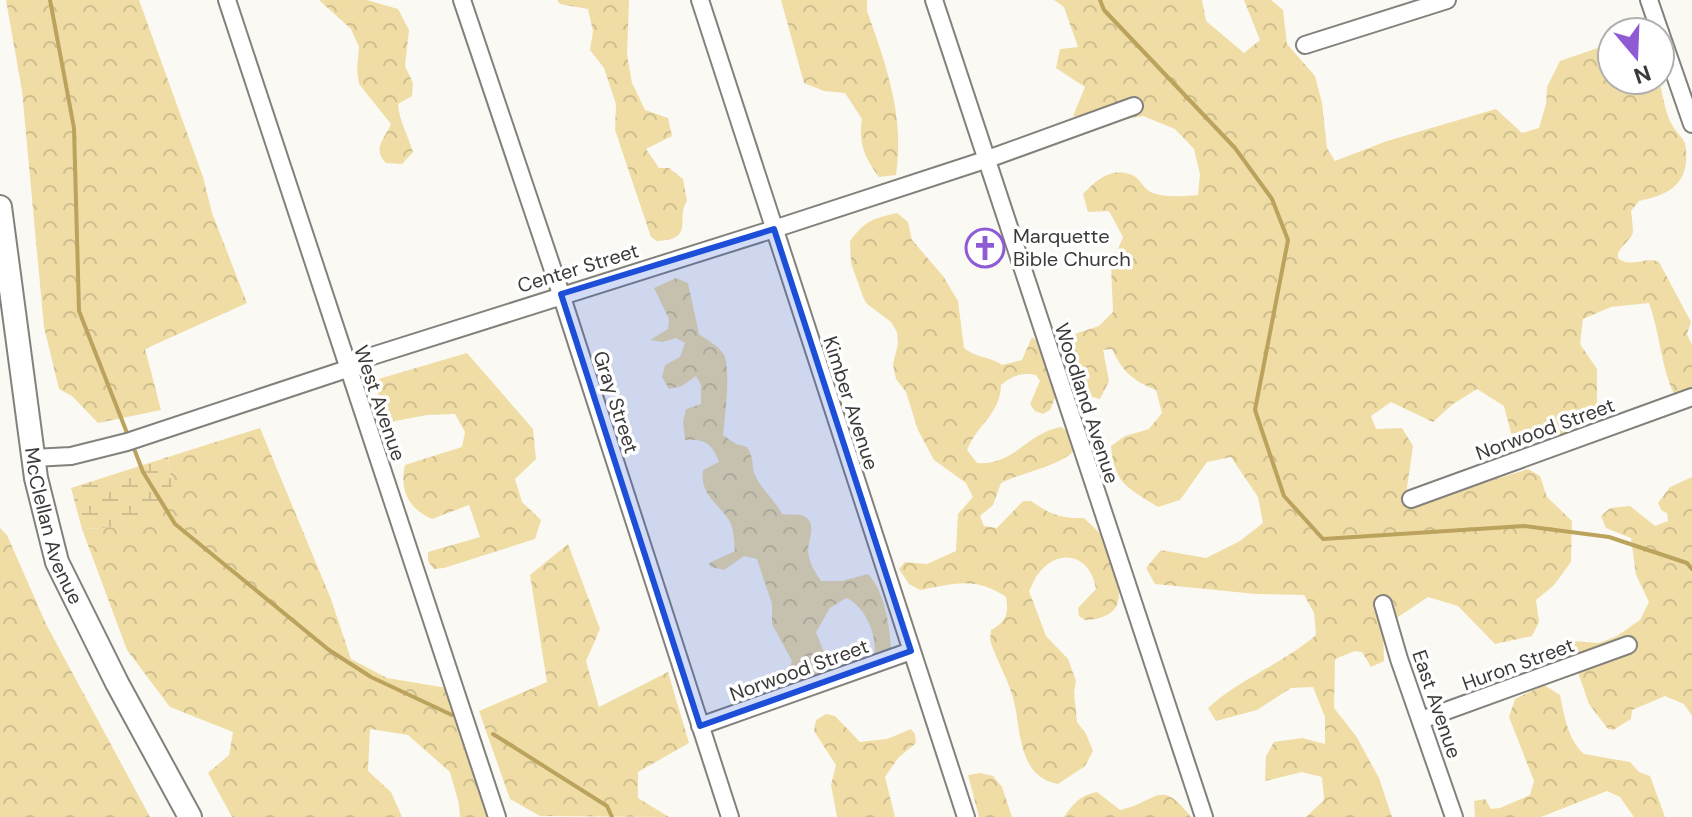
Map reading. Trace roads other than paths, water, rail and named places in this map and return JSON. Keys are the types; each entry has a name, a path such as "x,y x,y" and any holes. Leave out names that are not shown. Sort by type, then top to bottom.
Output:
{"main road":[{"name":"McClellan Avenue","path":"0,207 39,497 57,562 117,683 190,817"}],"street":[{"name":"West Avenue","path":"227,0 497,817"},
{"name":"Gray Street","path":"462,0 561,294 730,817"},
{"name":"Kimber Avenue","path":"700,0 966,817"},
{"name":"Woodland Avenue","path":"934,0 1204,817"},
{"path":"1305,45 1447,0"},
{"path":"1676,78 1692,124"},
{"name":"Center Street","path":"33,458 71,456 127,442 347,369 369,357 985,160 1134,106"},
{"name":"Norwood Street","path":"1411,499 1692,397"},
{"name":"East Avenue","path":"1383,604 1454,817"},
{"name":"Huron Street","path":"1421,720 1628,645"},
{"name":"Norwood Street","path":"700,726 911,651"}],"waterway":[{"path":"50,0 74,128 79,311 129,438"},
{"path":"1100,0 1104,10 1235,148 1272,199 1288,240 1255,410 1284,496 1323,539 1524,526 1609,537 1687,563 1692,569"},
{"path":"133,446 143,472 175,524 329,650 371,677 452,715"},
{"path":"493,734 607,806 612,817"}],"place":[{"name":"Marquette Bible Church","path":"985,248"}]}
